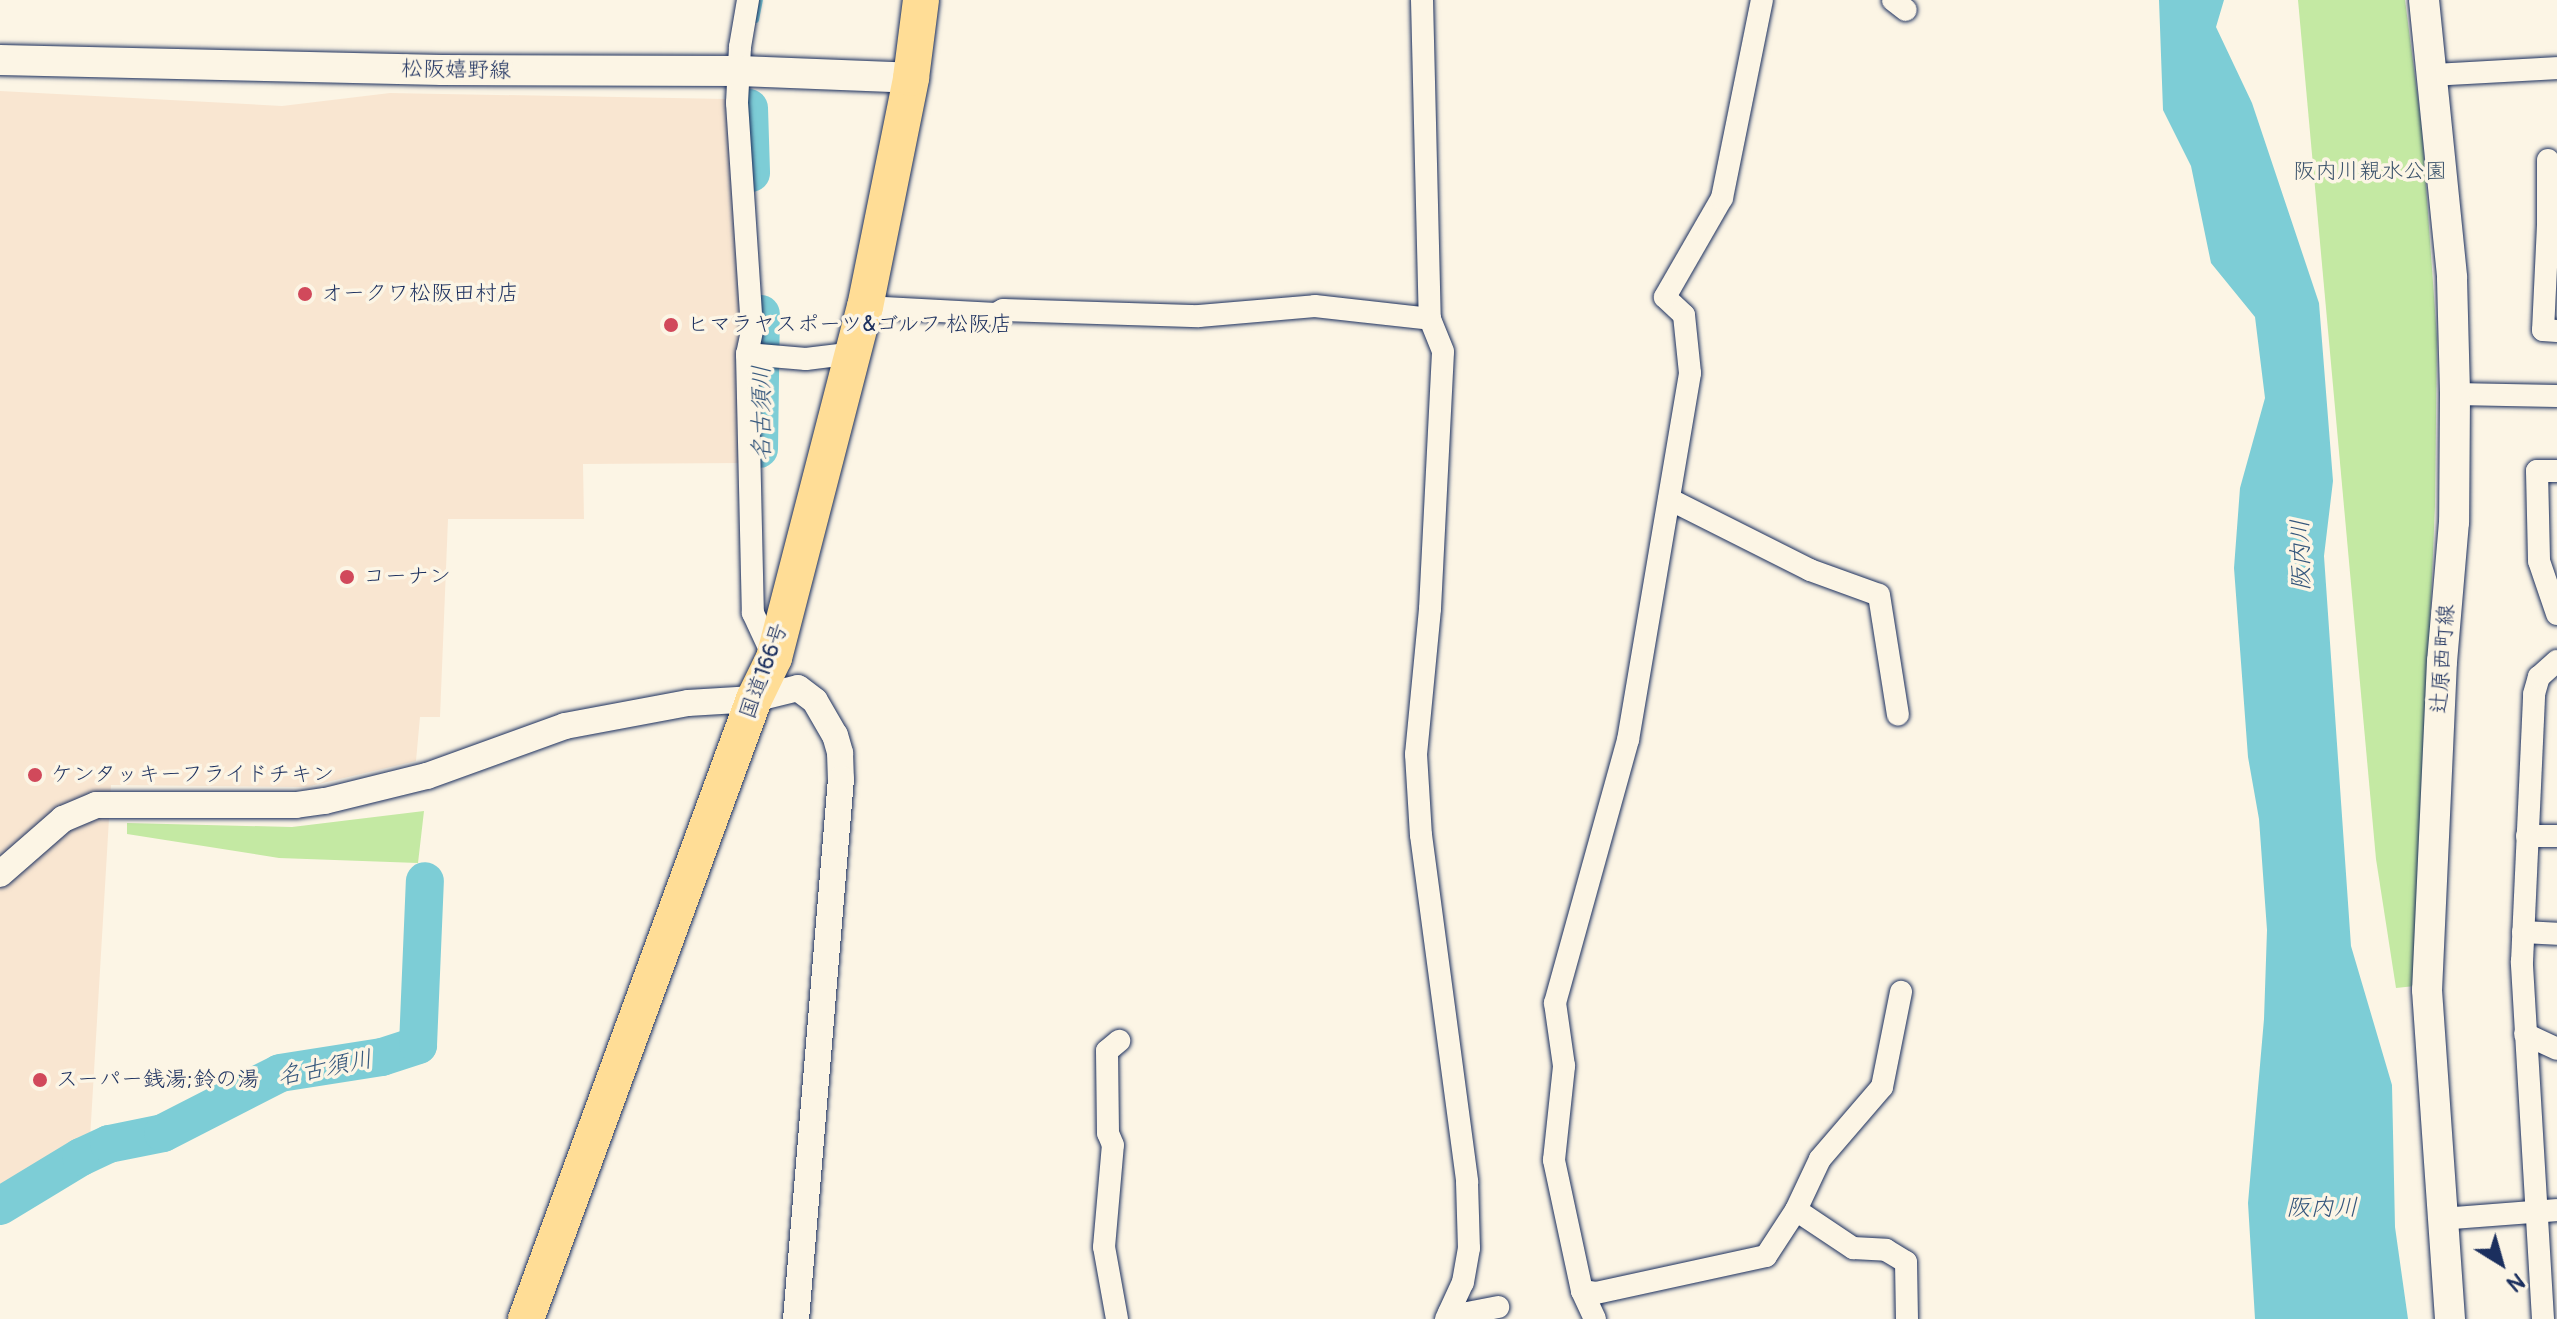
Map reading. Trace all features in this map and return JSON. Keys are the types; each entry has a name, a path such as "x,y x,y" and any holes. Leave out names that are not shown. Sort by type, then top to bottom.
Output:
{"highway":[{"name":"国道166号","path":"526,1319 754,699 774,658 865,307 911,78 921,0"}],"main road":[{"name":"辻原西町線","path":"2424,0 2452,278 2455,394 2454,522 2440,691 2427,990 2440,1219 2450,1319"},
{"name":"松阪嬉野線","path":"0,60 366,69 740,71 911,78"}],"street":[{"path":"748,0 740,47 737,103 755,355 753,613 774,658"},
{"path":"1422,0 1430,319 1443,352 1430,609 1416,754 1421,835 1467,1182 1469,1248 1463,1282 1448,1316"},
{"path":"1595,1319 1582,1291 1554,1160 1564,1066 1555,1003 1628,740 1690,373 1684,315 1665,297 1722,198 1762,0"},
{"path":"2432,75 2557,68"},
{"path":"2548,160 2552,223 2543,330 2557,331"},
{"path":"865,307 996,314 1003,310 1199,316 1315,306 1430,319"},
{"path":"755,355 806,359 854,353"},
{"path":"2455,394 2557,396"},
{"path":"2557,471 2537,471 2539,561 2546,591 2557,614"},
{"path":"1669,499 1810,570 1879,595 1898,715"},
{"path":"2543,1319 2546,1210 2525,1034 2523,932 2534,694 2539,677 2557,661"},
{"path":"0,874 63,819 96,805 296,805 325,801 427,776 565,726 688,703 754,699 798,688 815,701 826,717 840,753 796,1319"},
{"path":"2527,836 2557,836"},
{"path":"2523,932 2557,934"},
{"path":"1582,1291 1596,1293 1766,1256 1796,1210 1820,1159 1882,1087 1901,992"},
{"path":"2525,1034 2557,1049"},
{"path":"1117,1319 1104,1247 1113,1145 1108,1133 1107,1051 1119,1041"},
{"path":"1796,1210 1853,1248 1886,1250 1906,1262 1907,1319"},
{"path":"2440,1219 2546,1210"},
{"path":"1448,1316 1498,1307"}],"shaded area":[{"path":"0,91 282,106 390,93 728,99 744,331 739,336 743,463 583,464 584,519 448,519 440,717 420,717 416,761 306,787 111,785 90,1139 0,1185"}],"green space":[{"name":"阪内川親水公園","path":"2298,0 2405,0 2422,130 2437,338 2435,505 2415,986 2396,988 2376,859"},
{"path":"424,811 418,863 279,858 127,834 127,823 292,827"}],"water":[{"name":"阪内川","path":"2159,0 2224,0 2216,27 2252,103 2319,303 2333,481 2324,556 2351,946 2392,1085 2395,1227 2408,1319 2255,1319 2248,1203 2264,1019 2267,930 2259,819 2248,757 2234,568 2240,488 2265,398 2255,317 2211,263 2191,166 2163,110"}],"waterway":[{"name":"名古須川","path":"756,20 760,0"},
{"name":"名古須川","path":"749,108 751,173"},
{"name":"名古須川","path":"759,449 761,314"},
{"name":"名古須川","path":"0,1206 81,1157 109,1144 163,1133 280,1073 382,1057 418,1045 425,881"}],"place":[{"name":"オークワ松阪田村店","path":"305,294"},
{"name":"ヒマラヤスポーツ&ゴルフ 松阪店","path":"671,325"},
{"name":"コーナン","path":"347,577"},
{"name":"ケンタッキーフライドチキン","path":"35,775"},
{"name":"スーパー銭湯;鈴の湯","path":"40,1080"}]}
